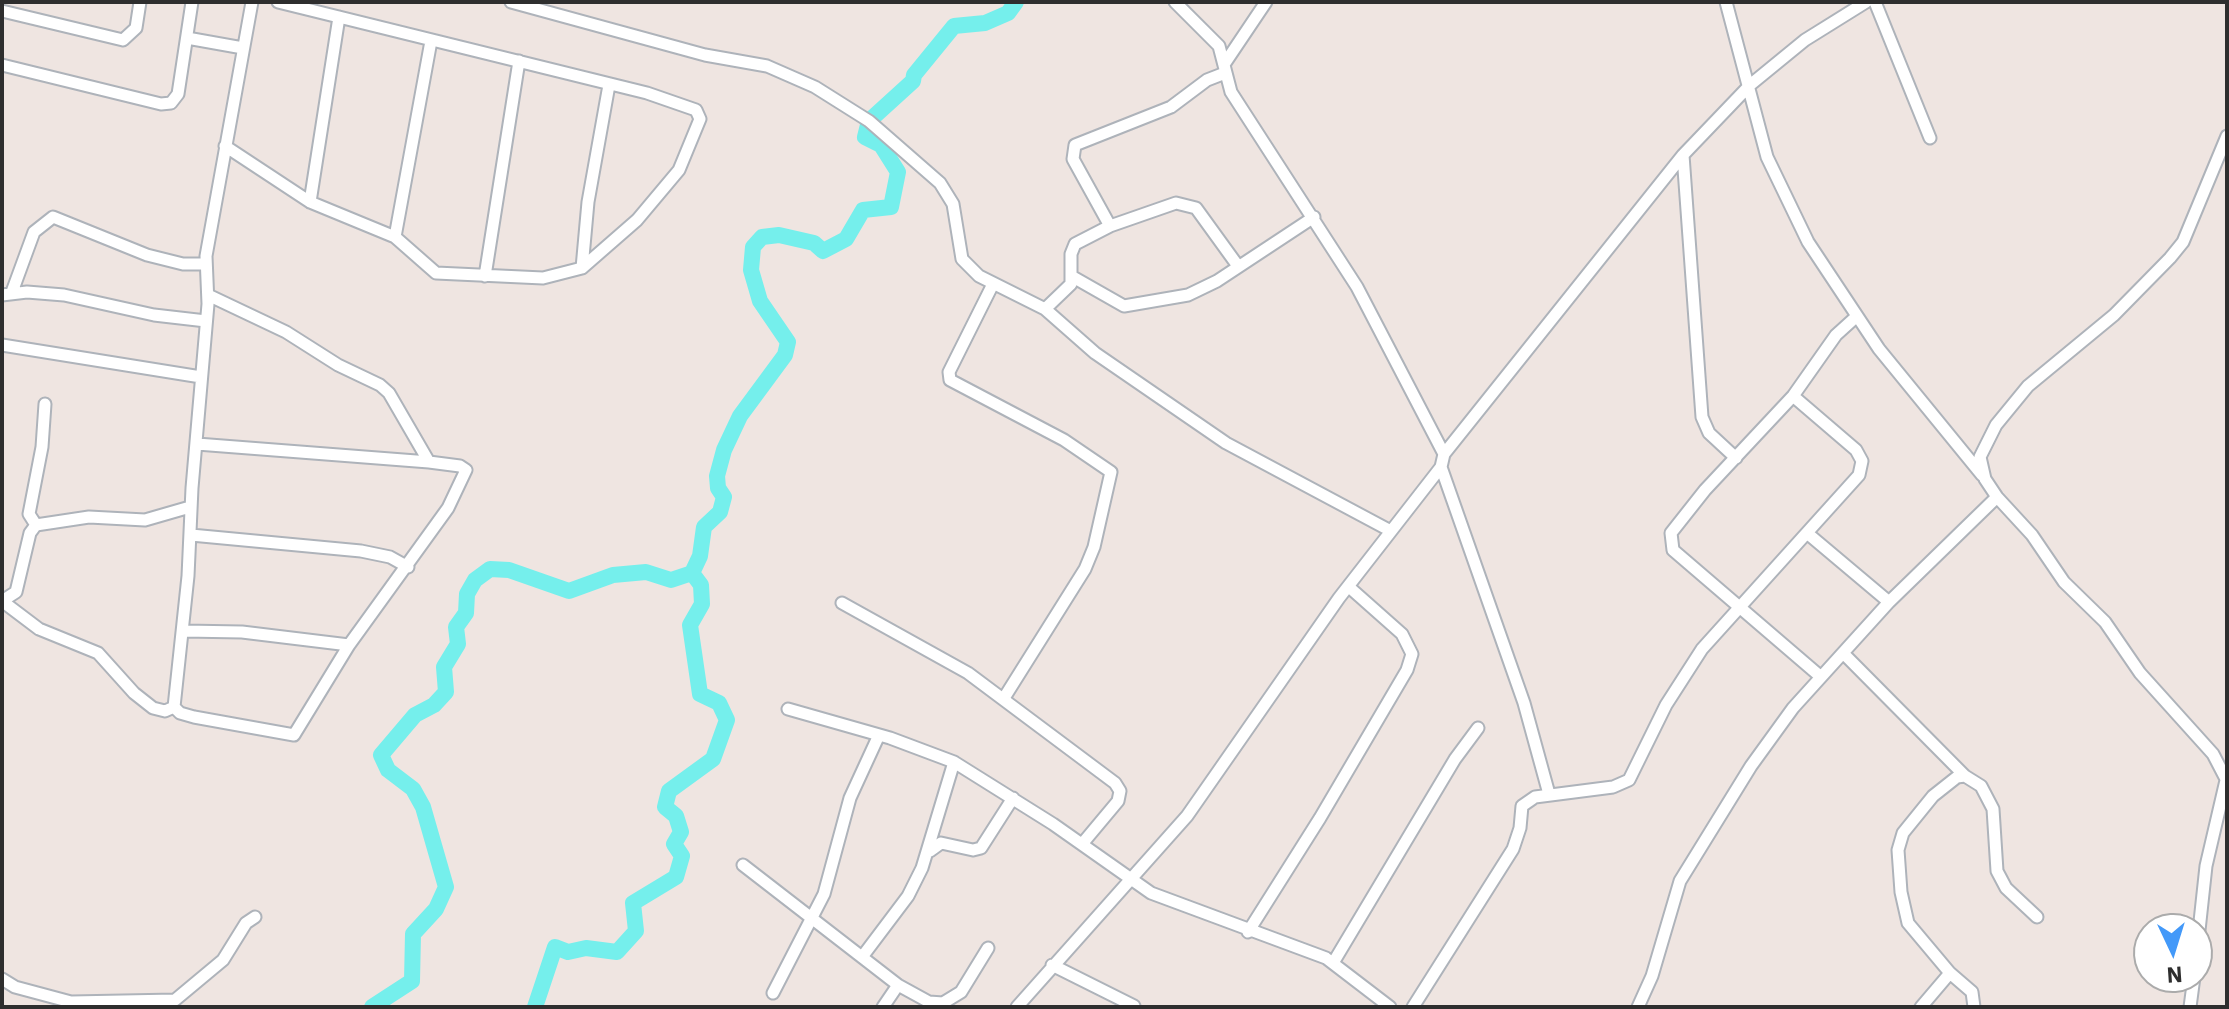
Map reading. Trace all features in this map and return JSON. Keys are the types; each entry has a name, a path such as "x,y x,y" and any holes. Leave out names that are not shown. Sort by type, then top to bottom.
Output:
{"street":[{"path":"2,11 123,40 136,28 140,2"},
{"path":"2,65 161,104 171,103 178,94 192,2"},
{"path":"174,707 184,631 191,535 190,507 208,295 206,264 252,2"},
{"path":"225,146 310,202 395,237 436,273 543,278 582,268 637,220 679,170 700,119 696,110 647,93 278,2"},
{"path":"511,2 705,55 767,66 815,87 869,121 940,183 953,204 962,259 993,284 1045,309 1095,353 1226,443 1389,530"},
{"path":"1175,2 1213,38 1231,92 1314,217 1382,333 1443,461 1519,688 1549,794"},
{"path":"1110,226 1073,159 1075,145 1171,107 1225,69 1266,2"},
{"path":"1726,2 1767,157 1808,242 1857,316 1997,497 2032,535 2064,582 2105,622 2140,673 2213,754 2226,778 2206,866 2201,913"},
{"path":"1017,1007 1201,798 1389,530 1683,155 1750,85 1805,40 1866,2"},
{"path":"1875,2 1930,138"},
{"path":"310,202 339,17"},
{"path":"187,38 243,48"},
{"path":"395,237 431,41"},
{"path":"485,276 519,61"},
{"path":"582,268 588,202 609,85"},
{"path":"1985,479 1980,457 1983,448 2010,406 2062,354 2114,315 2183,242 2227,136"},
{"path":"1683,155 1702,417 1709,433 1736,458"},
{"path":"1045,309 1067,289 1073,277 1070,259 1075,244 1110,226 1176,203 1196,208 1238,266"},
{"path":"206,264 183,264 147,255 53,217 34,232 7,294 64,295 154,315 206,321"},
{"path":"1073,277 1117,304 1132,305 1188,295 1217,281 1314,217"},
{"path":"993,284 949,372 950,380 1064,440 1111,472 1094,547 1085,569 1004,698"},
{"path":"208,295 264,321 338,365 380,385 389,393 429,462"},
{"path":"1821,677 1673,550 1671,542 1675,526 1793,396 1836,335 1857,316"},
{"path":"2,345 201,377"},
{"path":"1413,1007 1513,849 1520,828 1522,806 1535,797 1613,787 1629,780 1666,705 1702,649 1859,475 1862,461 1848,442 1793,396"},
{"path":"45,404 42,447 29,514 36,525 16,592 2,601 39,629 98,653 153,708 165,711 174,707"},
{"path":"174,707 180,713 194,717 294,735 349,645 408,567 466,475 460,466 429,462 197,444"},
{"path":"1638,1007 1652,976 1680,881 1692,857 1759,755 1821,677 1889,602 1997,497"},
{"path":"36,525 89,517 145,520 190,507"},
{"path":"1807,533 1889,602"},
{"path":"191,535 361,551 390,557 408,567"},
{"path":"1248,932 1320,818 1407,670 1412,654 1402,634 1349,587"},
{"path":"842,603 968,673 1118,787 1118,801 1082,844"},
{"path":"184,631 242,632 349,645"},
{"path":"1843,653 1965,776 1981,786 1993,809 1997,871 2006,888 2037,917"},
{"path":"788,709 879,735 954,762 1013,798 1151,893 1333,963 1390,1007"},
{"path":"1333,963 1455,759 1478,728"},
{"path":"773,993 824,894 850,798 879,735"},
{"path":"862,957 908,896 927,855 954,762"},
{"path":"1965,776 1957,777 1917,814 1903,833 1898,850 1901,892 1908,923 1950,973 1972,992 1974,1007"},
{"path":"927,855 941,843 973,850 981,848 1013,798"},
{"path":"743,865 898,985 929,1002 952,999 971,980 988,948"},
{"path":"2,979 15,987 71,1002 175,1000 223,960 246,923 255,917"},
{"path":"1052,965 1134,1006"},
{"path":"1921,1007 1950,973"},
{"path":"883,1007 898,985"}],"waterway":[{"path":"372,1007 412,981 413,934 436,909 446,887 423,807 413,789 388,770 381,755 415,715 434,705 446,692 444,667 458,644 456,627 466,613 467,594 475,580 490,569 509,570 569,591 613,575 646,572 671,580 692,573 700,556 704,527 720,512 724,497 718,488 717,476 724,450 740,416 785,355 788,342 760,301 751,270 753,247 762,237 779,235 814,243 823,251 846,239 863,210 891,207 898,172 881,145 865,137 869,121 913,81 914,75 954,26 985,23 1008,13 1016,2"},
{"path":"535,1007 555,947 568,952 586,948 617,952 636,931 633,903 676,877 682,856 674,844 681,832 676,816 665,807 669,791 713,759 727,720 719,703 700,694 690,625 702,604 701,585 692,573"}]}
